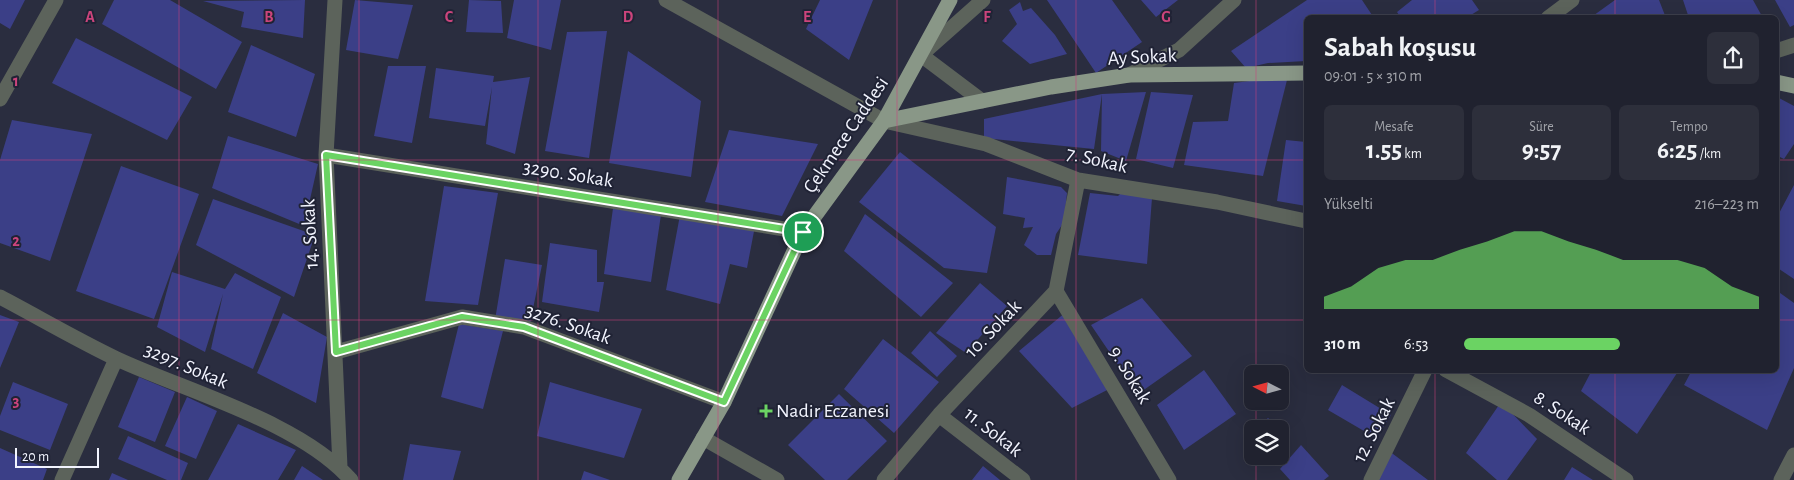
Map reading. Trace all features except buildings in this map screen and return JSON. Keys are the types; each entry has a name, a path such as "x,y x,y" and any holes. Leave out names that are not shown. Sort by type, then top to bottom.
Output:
{"main road":[{"name":"Çekmece Caddesi","path":"679,480 724,402 803,232 884,121 950,0"},
{"name":"Ay Sokak","path":"884,121 1051,87 1129,75 1304,73"},
{"path":"1779,83 1794,86"}],"street":[{"path":"1,94 56,0"},
{"name":"14. Sokak","path":"335,0 326,155 340,467"},
{"name":"7. Sokak","path":"666,0 884,121 986,144 1078,180 1217,202 1304,222"},
{"path":"982,101 921,55 983,0"},
{"path":"1129,75 1178,50 1234,0"},
{"path":"1552,15 1572,0"},
{"path":"1779,50 1794,46"},
{"name":"3290. Sokak","path":"326,155 803,232"},
{"path":"1056,291 1078,180"},
{"name":"10. Sokak","path":"884,480 939,414 1056,291"},
{"name":"9. Sokak","path":"1056,291 1169,480"},
{"name":"3297. Sokak","path":"0,297 116,358 237,409 299,438 340,467 352,480"},
{"name":"3276. Sokak","path":"336,352 462,317 524,327 724,402"},
{"path":"62,480 116,358"},
{"name":"12. Sokak","path":"1371,480 1424,373"},
{"name":"8. Sokak","path":"1452,373 1529,415 1626,480"},
{"name":"11. Sokak","path":"939,414 1023,480"},
{"path":"703,438 777,480"},
{"path":"1780,480 1794,455"}],"place":[{"name":"Nadir Eczanesi","path":"766,411"}],"route":[{"path":"326,155 735,221 803,232 724,402 524,327 462,317 336,352 326,155"}]}
